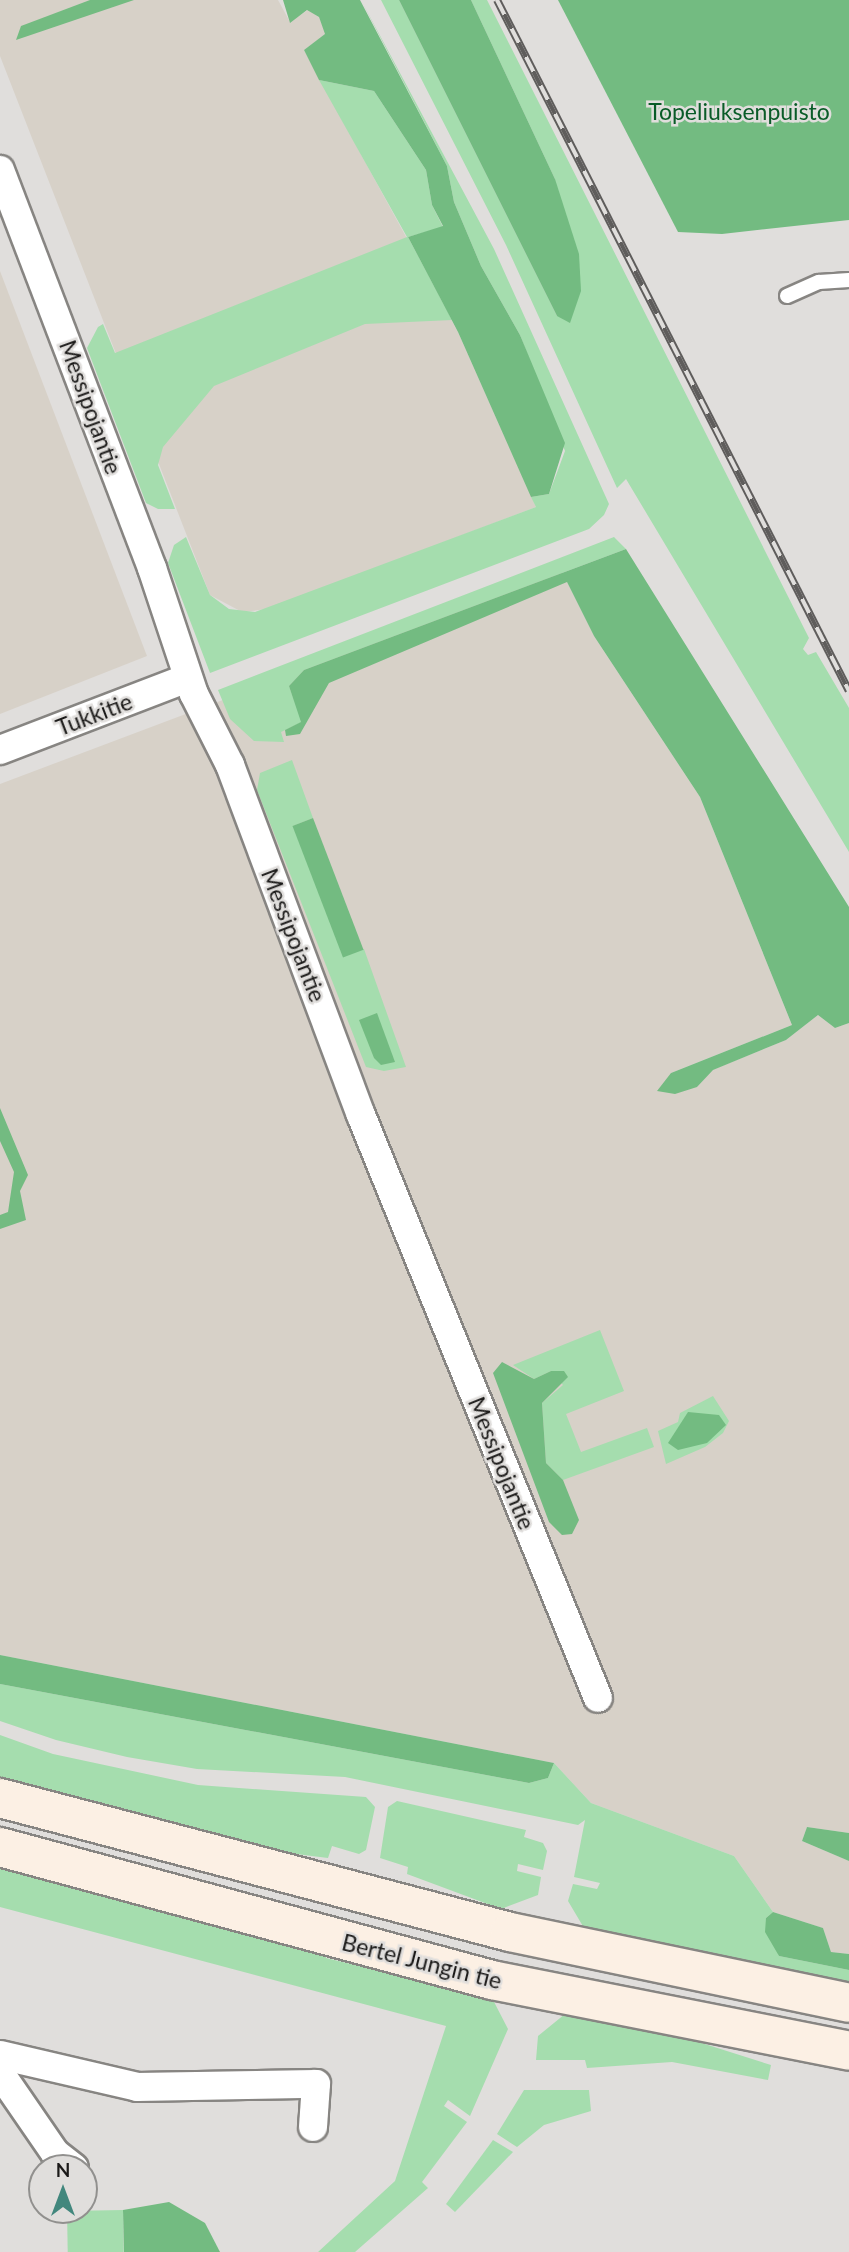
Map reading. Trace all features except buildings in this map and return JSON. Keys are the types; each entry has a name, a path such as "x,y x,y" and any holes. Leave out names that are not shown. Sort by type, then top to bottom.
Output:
{"main road":[{"path":"0,1798 510,1932 849,2003"},
{"name":"Bertel Jungin tie","path":"0,1847 492,1980 568,1998 849,2052"}],"street":[{"name":"Messipojantie","path":"0,170 152,569 188,678 230,765 361,1115 598,1698"},
{"name":"Tukkitie","path":"0,750 188,678"},
{"path":"0,2055 136,2087 316,2084 313,2127"},
{"path":"0,2073 56,2154"}],"lane":[{"path":"787,296 819,282 849,280"}],"shaded area":[{"path":"0,0 278,0 290,22 308,10 319,17 326,34 304,50 458,332 536,507 268,609 242,612 210,595 0,56"},
{"path":"0,271 147,656 0,714"},
{"path":"562,572 594,636 700,797 792,1025 671,1073 697,1087 712,1070 786,1040 818,1015 835,1028 849,1023 849,1833 807,1827 802,1841 849,1861 849,1954 831,1952 823,1928 773,1912 734,1856 591,1803 554,1763 0,1655 0,784"}],"green space":[{"path":"90,0 134,0 16,40 21,26"},
{"path":"283,0 360,0 447,166 454,202 481,266 520,335 565,443 549,494 531,497 458,332 408,237 443,226 432,205 426,170 374,91 319,80 304,50 325,34 319,17 307,10 290,23"},
{"path":"361,0 494,249 609,504 604,515 589,529 210,673 168,563 174,545 186,537 210,595 229,609 255,612 536,507 531,497 549,494 565,451 520,335 481,266 454,202 447,166"},
{"path":"381,0 399,0 557,316 555,179 471,0 487,0 809,638 803,649 808,655 816,652 849,708 849,852 626,479 617,488 506,245"},
{"path":"399,0 471,0 555,179 579,254 581,291 570,323 557,316"},
{"name":"Topeliuksenpuisto","path":"558,0 849,0 849,220 722,234 678,232"},
{"path":"319,80 374,91 426,170 432,205 443,227 408,237 452,320 365,324 214,386 163,447 158,465 175,509 158,509 146,503 87,348 98,327 103,324 115,353 407,237"},
{"path":"614,537 626,549 304,670 289,686 302,722 281,732 284,742 254,741 230,719 218,690"},
{"path":"626,549 849,907 849,1023 835,1028 818,1015 786,1040 713,1070 697,1087 675,1094 657,1091 671,1073 792,1025 700,797 594,636 567,582 329,683 300,734 286,736 285,730 301,722 289,686 304,670"},
{"path":"292,760 313,818 293,826 344,956 364,949 406,1067 384,1071 366,1067 257,790 260,773"},
{"path":"313,818 364,950 343,958 292,826"},
{"path":"377,1013 395,1062 381,1065 374,1058 359,1020"},
{"path":"0,1108 28,1175 20,1191 26,1220 0,1229 0,1215 8,1212 14,1172 0,1141"},
{"path":"600,1330 624,1391 566,1414 581,1452 647,1428 654,1447 563,1480 546,1463 542,1403 563,1385 551,1371 534,1379 513,1365"},
{"path":"502,1362 534,1379 551,1371 564,1371 568,1377 542,1403 546,1463 563,1480 579,1520 572,1534 562,1535 549,1522 493,1373"},
{"path":"713,1396 729,1421 723,1433 705,1447 666,1464 658,1431 678,1422 680,1413"},
{"path":"688,1412 719,1415 726,1425 707,1443 678,1450 668,1443"},
{"path":"0,1655 554,1763 548,1778 529,1783 0,1684"},
{"path":"0,1684 529,1783 548,1778 554,1763 591,1803 734,1856 773,1912 766,1918 779,1956 849,1970 849,1984 584,1928 568,1901 573,1884 597,1889 600,1883 574,1877 585,1820 578,1825 345,1777 197,1769 127,1757 56,1740 0,1721"},
{"path":"0,1735 53,1754 198,1785 366,1797 375,1807 366,1850 359,1854 332,1846 328,1858 247,1848 0,1777"},
{"path":"397,1801 526,1830 524,1837 543,1843 547,1851 543,1870 518,1864 517,1871 541,1877 538,1895 501,1909 407,1874 408,1867 380,1858 388,1807"},
{"path":"807,1827 849,1833 849,1861 802,1841"},
{"path":"0,1861 326,1953 326,1958 492,1998 508,2029 470,2116 448,2100 444,2106 467,2122 422,2182 428,2188 355,2252 318,2252 395,2181 446,2026 0,1907"},
{"path":"773,1912 823,1928 831,1952 849,1954 849,1970 779,1956 765,1932 766,1918"},
{"path":"565,2014 670,2033 771,2065 768,2080 672,2062 587,2068 585,2060 536,2060 538,2036"},
{"path":"524,2090 589,2090 591,2111 544,2125 517,2147 497,2134"},
{"path":"493,2140 513,2152 455,2212 446,2204"},
{"path":"169,2202 205,2223 220,2252 124,2252 123,2210"},
{"path":"98,2210 123,2210 124,2252 68,2252 67,2224 98,2224"}],"railway":[{"path":"497,0 849,691"}]}
